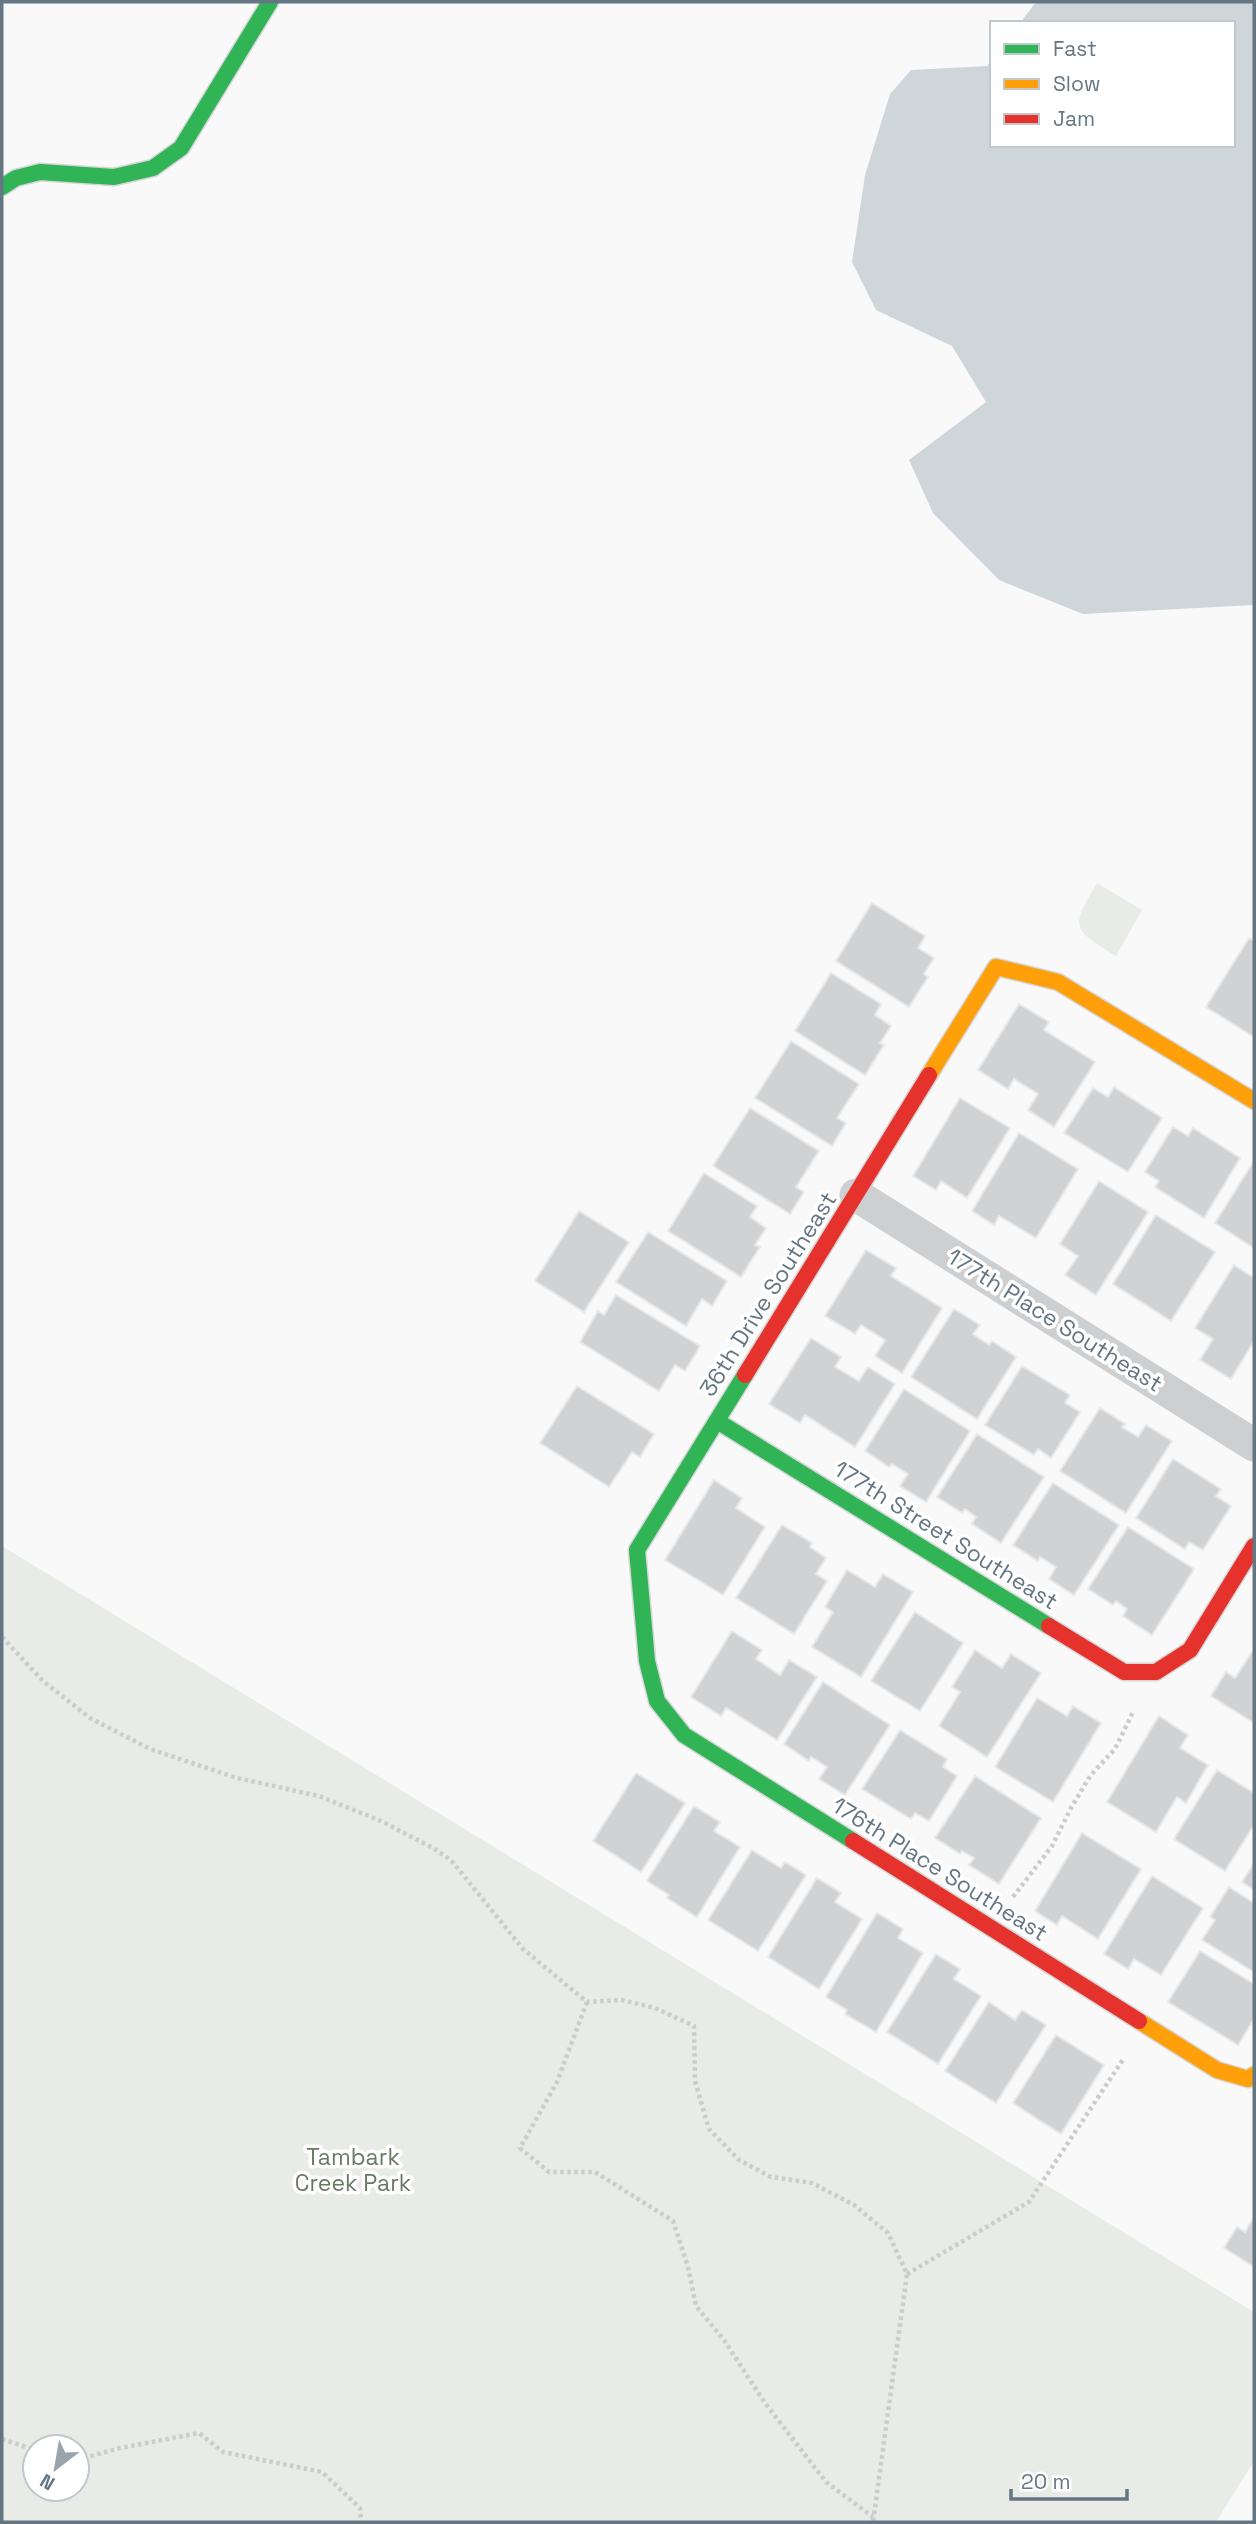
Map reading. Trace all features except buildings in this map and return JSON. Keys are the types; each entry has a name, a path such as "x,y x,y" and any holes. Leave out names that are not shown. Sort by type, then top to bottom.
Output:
{"street":[{"path":"2,187 16,178 40,172 114,177 153,168 181,148 270,2"},
{"name":"36th Drive Southeast","path":"647,1661 637,1550 996,967 1058,982 1254,1101"},
{"name":"177th Place Southeast","path":"856,1195 1254,1445"},
{"name":"177th Street Southeast","path":"717,1421 1124,1672 1156,1672"},
{"path":"1156,1672 1190,1650 1254,1546"},
{"name":"176th Place Southeast","path":"647,1661 657,1701 684,1735 1217,2070 1251,2077"}],"path":[{"path":"2,1637 43,1681 90,1718 150,1749 237,1778 319,1796 381,1821 433,1848 451,1860 523,1949 587,2002 622,2000 655,2008 694,2026 695,2081 709,2129 739,2160 771,2177 812,2183 853,2205 888,2233 907,2274 873,2519"},
{"path":"994,1930 1018,1889 1052,1846 1090,1776 1115,1749 1137,1698 1156,1672"},
{"path":"587,2002 556,2082 520,2148 549,2172 595,2172 673,2221 688,2267 696,2306 724,2340 765,2403 826,2482 873,2519"},
{"path":"907,2274 1029,2202 1146,2025"},
{"path":"91,2456 199,2433 223,2452 322,2472 360,2508 361,2522"},
{"path":"2,2439 21,2445"}],"green space":[{"path":"1097,883 1142,910 1116,956 1091,939 1080,926 1082,910"},
{"name":"Tambark Creek Park","path":"2,1546 1254,2312 1254,2461 1216,2522 2,2522"}],"shaded area":[{"path":"1036,2 1254,2 1254,605 1083,614 999,580 933,513 909,460 986,402 952,346 876,310 852,262 865,175 890,94 911,70 987,66 990,62 990,147 1235,147 1235,21 1022,21"}],"traffic: fast":[{"path":"2,187 16,178 40,172 114,177 153,168 181,148 270,2"},
{"path":"745,1375 637,1550 647,1661 657,1701 684,1735 853,1841"},
{"path":"717,1421 1049,1626"}],"traffic: slow":[{"path":"929,1075 996,967 1058,982 1254,1101"},
{"path":"1139,2021 1217,2070 1248,2079 1254,2075"}],"traffic: jam":[{"path":"745,1375 929,1075"},
{"path":"1049,1626 1124,1672 1156,1672 1190,1650 1254,1546"},
{"path":"853,1841 1139,2021"}]}
